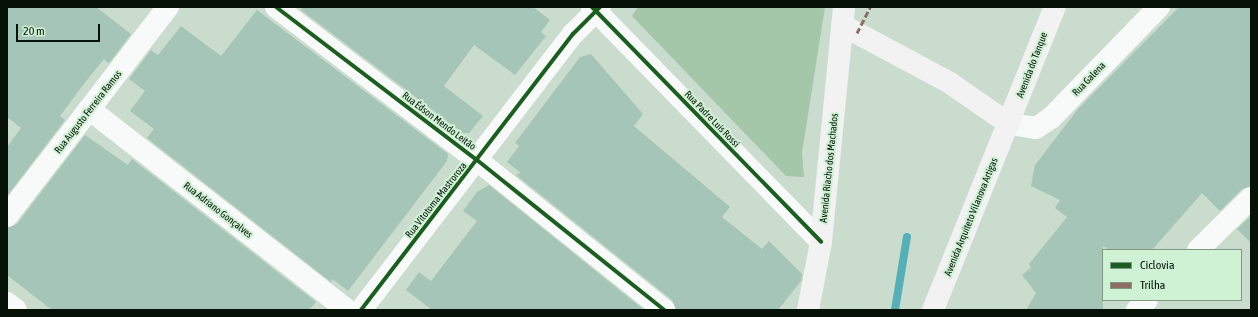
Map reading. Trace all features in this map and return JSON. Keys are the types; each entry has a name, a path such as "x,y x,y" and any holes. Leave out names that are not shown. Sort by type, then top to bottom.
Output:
{"main road":[{"name":"Avenida do Tanque","path":"1009,124 1055,7"},
{"name":"Avenida Riacho dos Machados","path":"808,310 821,242 843,16 950,83 1009,124"},
{"name":"Avenida Arquiteto Vilanova Artigas","path":"933,310 1009,124"}],"street":[{"name":"Rua Augusto Ferreira Ramos","path":"7,216 168,7"},
{"name":"Rua Édson Mendo Leitão","path":"276,7 477,160 664,310"},
{"name":"Rua Galena","path":"1009,124 1036,128 1051,118 1159,7"},
{"name":"Rua Vitotoma Mastroroza","path":"361,310 573,34 596,8"},
{"name":"Rua Padre Luís Rossi","path":"596,8 821,242"},
{"name":"Rua Adriano Gonçalves","path":"90,109 347,310"},
{"path":"1199,249 1251,198"},
{"path":"1137,310 1146,301"},
{"path":"7,303 16,310"}],"green space":[{"path":"638,7 825,7 802,153 804,177 786,176 632,16"}],"building":[{"path":"7,7 96,7 131,34 109,63 104,59 83,85 60,116 65,120 7,196 7,147 21,128 7,117"},
{"path":"303,7 533,7 550,20 541,32 546,36 515,75 474,45 444,86 483,116 469,133 463,133 301,10"},
{"path":"1179,7 1251,7 1251,186 1242,189 1220,211 1202,193 1153,249 1108,249 1103,246 1103,310 1026,310 1036,293 1022,275 1031,268 1029,264 1067,217 1055,208 1060,200 1031,186 1035,165 1078,109"},
{"path":"257,10 448,154 447,161 348,291 333,279 331,282 147,138 154,129 130,111 145,91 129,79 151,50 158,55 181,26 221,56"},
{"path":"591,54 643,114 634,126 730,207 722,217 762,249 769,241 802,274 801,281 778,310 676,310 672,300 516,175 521,173 507,162 519,146 515,143 580,57"},
{"path":"85,135 128,165 132,159 316,302 309,310 52,310 7,275 7,228 17,224"},
{"path":"489,185 644,310 432,310 406,290 419,272 431,281 477,221 463,211 477,192"},
{"path":"1251,216 1251,243 1237,229"}],"waterway":[{"path":"895,310 907,237"}],"marked path":[{"path":"857,33 870,7"}],"cycle path":[{"path":"276,7 477,160 664,310"},
{"path":"592,7 821,242"},
{"path":"361,310 573,34 600,7"}]}
